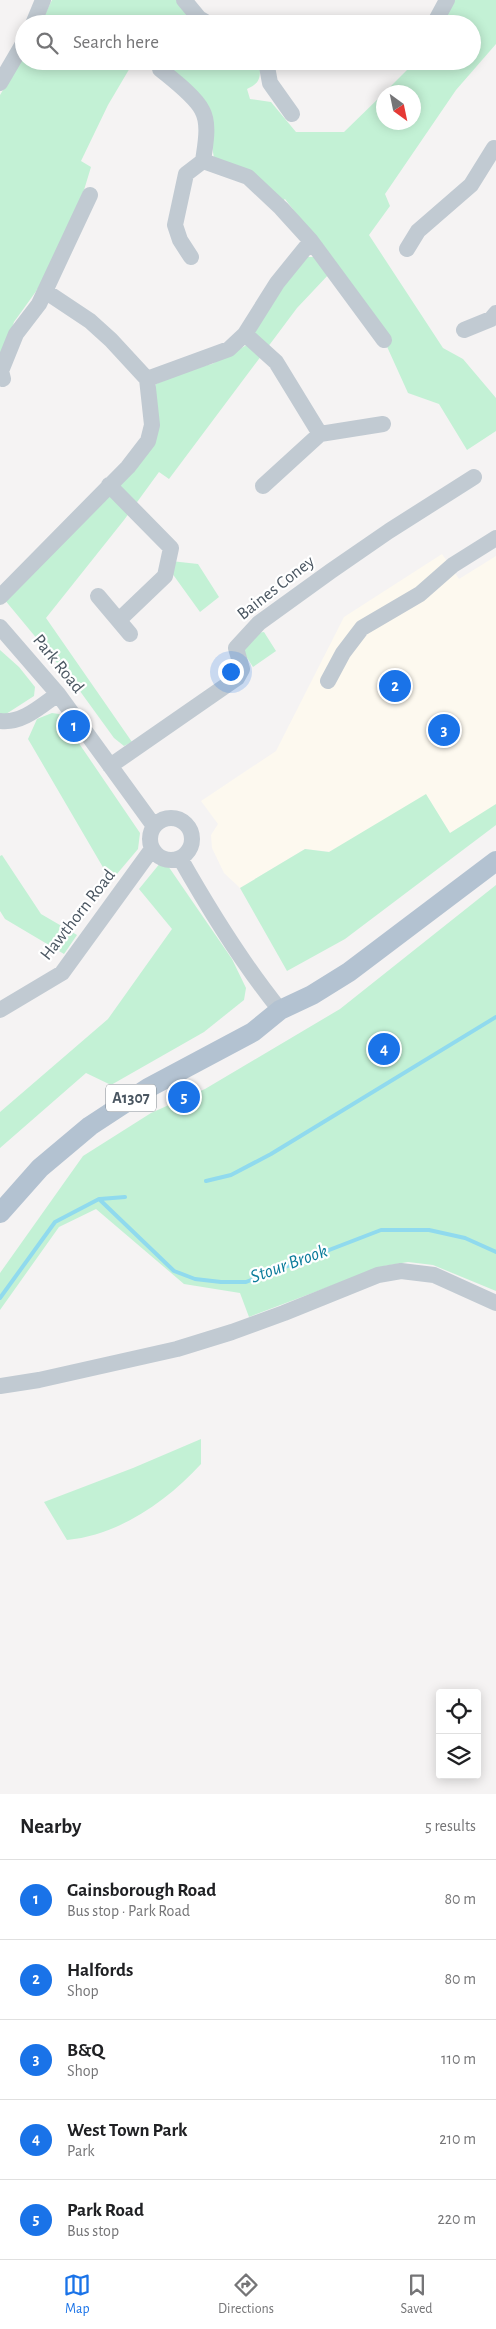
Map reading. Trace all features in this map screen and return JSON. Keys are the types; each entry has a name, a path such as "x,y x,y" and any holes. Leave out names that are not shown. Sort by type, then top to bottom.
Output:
{"main road":[{"name":"A1307","path":"0,1213 40,1168 90,1126 148,1088 253,1032 280,1010 312,995 349,972 496,861"}],"street":[{"path":"37,15 43,0"},
{"path":"184,0 196,15"},
{"path":"439,15 447,0"},
{"path":"0,83 15,57"},
{"path":"162,70 202,110 206,135 203,161 186,174 176,225 180,240 191,258"},
{"path":"268,70 270,83 292,114"},
{"path":"407,249 418,231 471,185 496,147"},
{"path":"203,161 248,177 281,208 311,242 384,340"},
{"path":"3,379 0,371 16,334 39,304 90,195"},
{"path":"146,379 230,349 245,334 277,283 311,242"},
{"path":"0,596 128,467 148,441 152,426 146,379 110,340 90,322 45,291"},
{"path":"464,330 491,319 496,313"},
{"path":"245,334 276,362 320,434"},
{"path":"263,486 320,434 383,424"},
{"name":"Baines Coney","path":"110,766 237,678 242,669 236,648 259,623 389,531 474,477"},
{"path":"109,485 171,548 165,576 119,620"},
{"path":"328,681 343,653 362,628 420,594 453,565 496,538"},
{"path":"98,596 130,634"},
{"name":"Park Road","path":"0,627 58,694 154,826"},
{"path":"0,721 6,722 26,717 58,694"},
{"path":"167,818 174,818 187,824 192,834 192,842 188,852 180,858 165,859 152,849 150,836 154,826 167,818"},
{"name":"Hawthorn Road","path":"0,1010 62,973 152,849"},
{"path":"180,858 207,906 280,1010"},
{"path":"0,1386 39,1380 177,1349 284,1313 378,1275 400,1270 434,1275 496,1303"}],"shaded area":[{"path":"442,554 459,579 496,556 496,805 450,833 426,795 332,852 305,849 240,888 224,873 212,848 211,835 218,824 201,801 276,751 344,617"}],"green space":[{"path":"52,0 177,0 191,15 44,15"},
{"path":"448,0 496,0 496,44 481,61 481,15 439,15"},
{"path":"15,70 129,70 108,105 81,161 91,167 84,190 42,283 14,322 0,362 0,95"},
{"path":"169,70 260,70 259,78 255,84 247,89 250,99 271,102 296,132 344,132 376,101 376,130 421,130 421,85 392,85 407,70 473,70 456,90 385,194 390,206 369,235 443,348 463,359 496,398 496,431 467,450 439,404 408,393 384,340 315,238 285,199 281,202 214,158 205,105"},
{"path":"307,257 315,257 330,273 297,308 169,479 159,472 124,520 46,618 132,742 124,746 114,738 77,687 4,599 134,471 156,384 189,369 212,364 245,346 254,334 262,314"},
{"path":"171,561 198,564 219,597 200,612 169,569"},
{"path":"264,632 276,651 253,667 242,650 257,633"},
{"path":"0,650 19,667 35,687 34,696 3,716 0,716"},
{"path":"52,713 59,714 140,833 138,849 111,881 28,739 37,719"},
{"path":"426,794 450,833 496,804 496,825 345,939 287,971 240,888 305,849 329,852"},
{"path":"2,855 41,914 77,935 64,954 5,919 0,911 0,856"},
{"path":"161,862 166,863 232,959 246,988 244,1000 204,1032 111,1085 86,1073 0,1148 0,1112 108,1019 172,929 139,889"},
{"path":"496,885 496,1291 433,1265 408,1262 384,1266 249,1317 240,1293 184,1284 96,1209 59,1227 0,1310 0,1273 83,1156 151,1113 205,1089 340,1009"},
{"path":"201,1439 201,1464 173,1491 123,1524 86,1537 67,1540 44,1502 133,1468"}],"waterway":[{"path":"206,1181 231,1175 271,1154 496,1017"},
{"path":"100,1199 125,1197"},
{"name":"Stour Brook","path":"0,1298 55,1222 99,1199 174,1271 195,1279 246,1282 381,1230 429,1230 465,1238 496,1252"}],"place":[{"name":"Halfords","path":"395,686"},
{"name":"Gainsborough Road","path":"74,726"},
{"name":"B&Q","path":"444,730"},
{"name":"West Town Park","path":"384,1049"},
{"name":"Park Road","path":"184,1097"}]}
